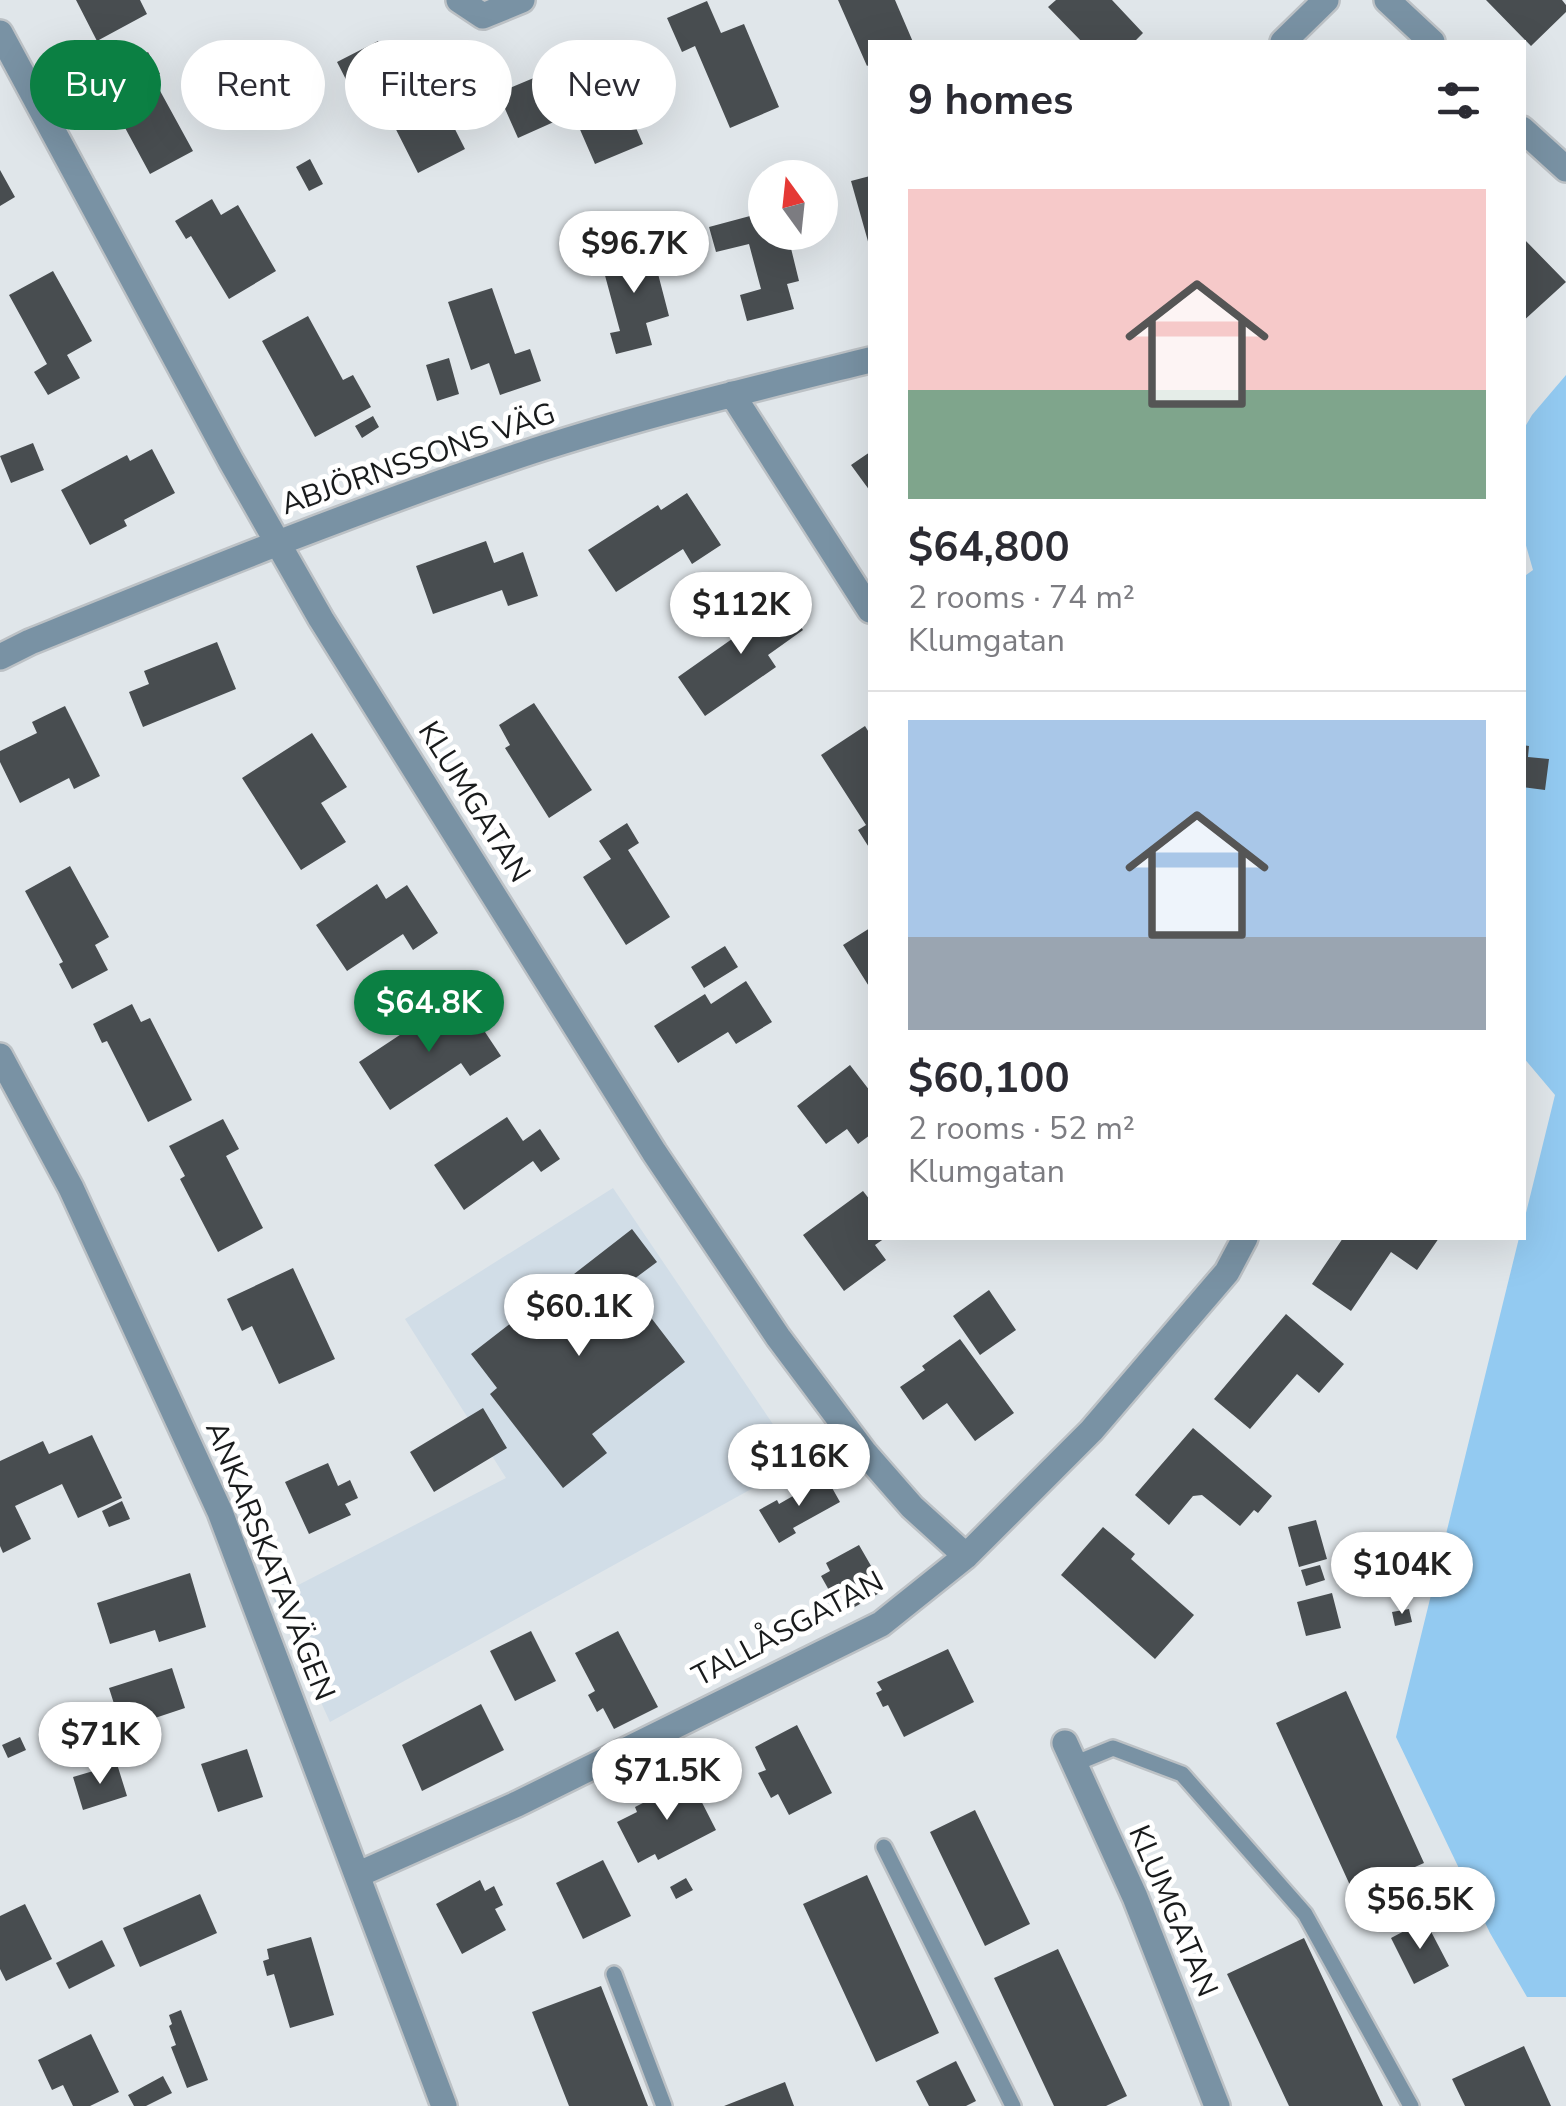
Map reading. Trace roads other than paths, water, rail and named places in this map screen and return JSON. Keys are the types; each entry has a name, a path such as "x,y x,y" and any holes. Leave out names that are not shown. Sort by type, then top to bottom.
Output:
{"street":[{"path":"459,0 484,16 522,0"},
{"path":"1285,40 1326,0"},
{"path":"1387,0 1430,40"},
{"name":"KLUMGATAN","path":"0,33 321,619 654,1152 778,1337 864,1452 900,1494 966,1556"},
{"path":"1526,133 1566,169"},
{"name":"ABJÖRNSSONS VÄG","path":"0,657 278,542 534,451 732,394 868,360"},
{"path":"732,394 868,607"},
{"name":"ANKARSKATAVÄGEN","path":"0,1056 71,1188 220,1512 444,2106"},
{"name":"TALLÅSGATAN","path":"357,1874 517,1804 880,1624 966,1556 1091,1431 1226,1272 1244,1240"},
{"name":"KLUMGATAN","path":"1070,1754 1135,1897 1217,2106"}],"lane":[{"path":"1070,1754 1113,1748 1182,1774 1305,1914 1412,2106"},
{"path":"884,1847 1013,2106"},
{"path":"614,1974 664,2106"}]}
